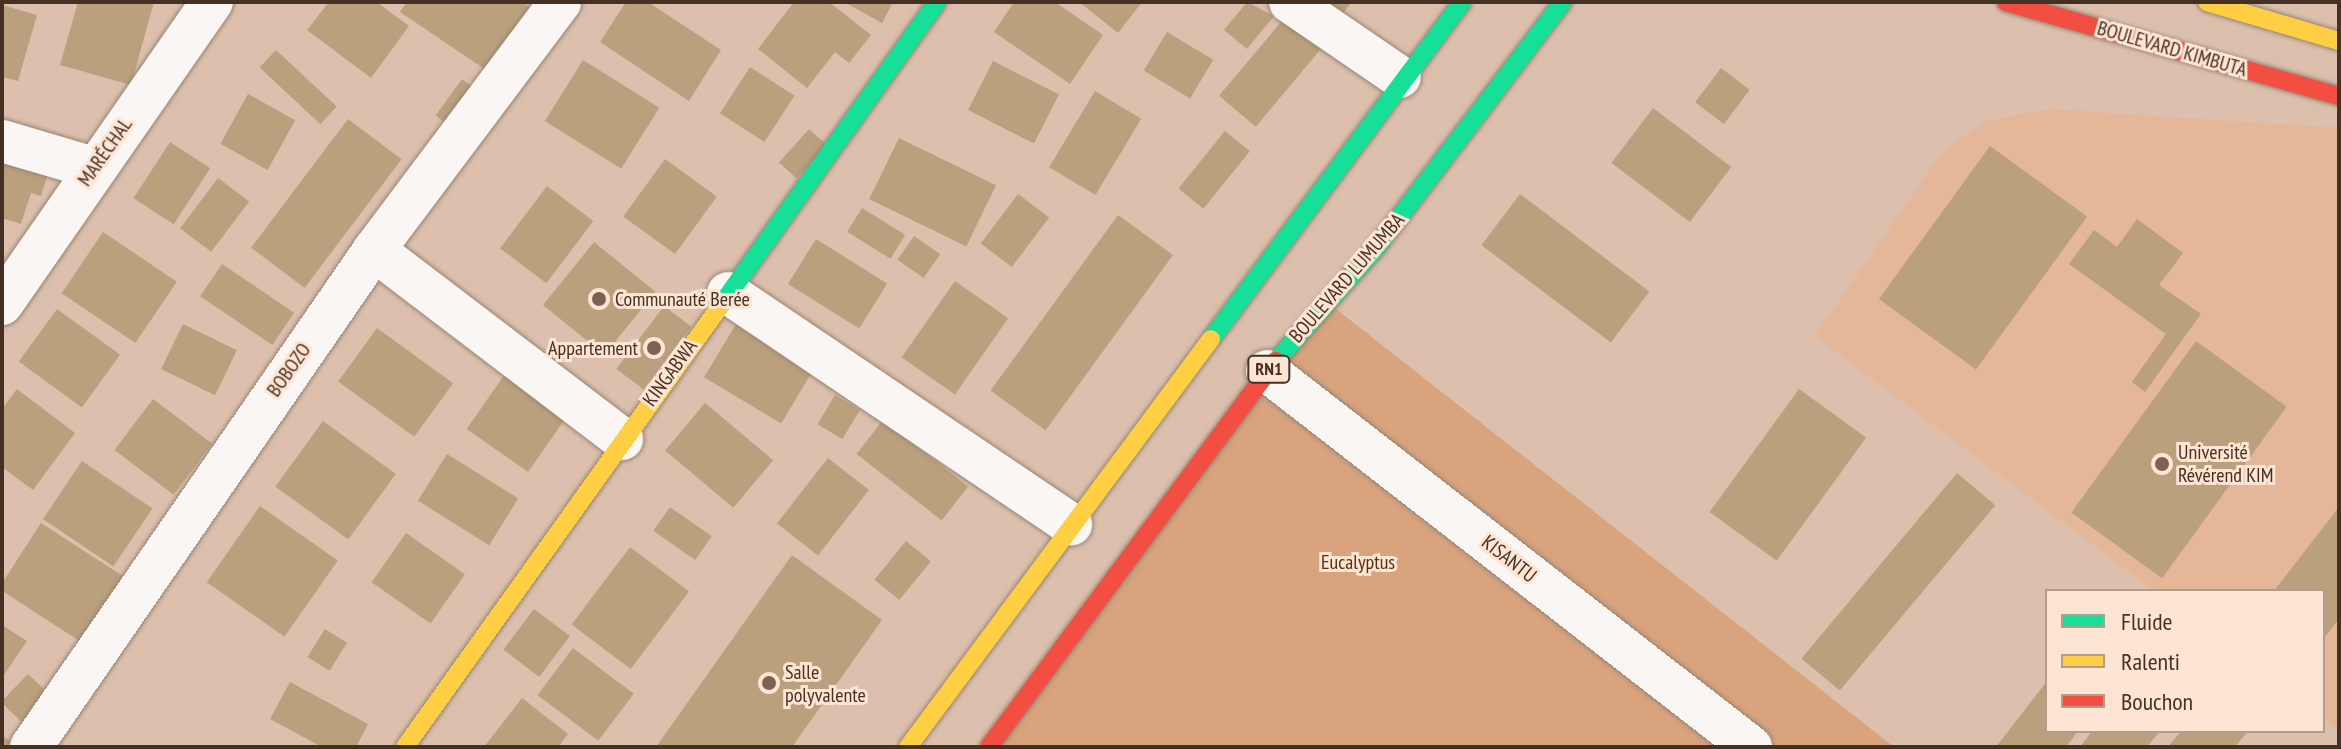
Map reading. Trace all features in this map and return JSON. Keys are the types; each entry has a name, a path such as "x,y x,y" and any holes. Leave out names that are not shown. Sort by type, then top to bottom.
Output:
{"main road":[{"name":"KINGABWA","path":"405,747 937,2"},
{"path":"908,747 1400,77 1462,2"},
{"name":"BOULEVARD LUMUMBA","path":"989,747 1267,371 1376,248 1563,2"},
{"name":"BOULEVARD KIMBUTA","path":"2006,2 2339,96"},
{"path":"2207,2 2337,37"}],"street":[{"name":"MARÉCHAL","path":"2,304 212,2"},
{"name":"BOBOZO","path":"31,747 374,250 560,2"},
{"path":"1290,2 1400,77"},
{"path":"2,141 94,168"},
{"path":"374,250 622,439"},
{"path":"728,293 1071,524"},
{"name":"KISANTU","path":"1267,371 1751,747"}],"shaded area":[{"name":"Université Révérend KIM","path":"2048,109 2339,128 2339,730 2325,720 2325,589 2151,589 1815,336 1943,151 1987,121"}],"green space":[{"name":"Eucalyptus","path":"1322,298 1894,747 990,747"}],"building":[{"path":"78,2 154,2 131,85 60,65"},
{"path":"329,2 377,2 409,26 371,78 307,30"},
{"path":"407,2 522,2 534,10 492,74 400,12"},
{"path":"626,2 648,2 721,50 689,101 600,42"},
{"path":"794,2 829,2 871,35 849,63 835,52 807,88 758,49"},
{"path":"844,2 893,2 882,23"},
{"path":"1014,2 1055,2 1103,35 1070,84 994,32"},
{"path":"1079,2 1142,2 1118,33"},
{"path":"1247,2 1274,16 1247,49 1224,30"},
{"path":"1313,2 1352,2 1332,26"},
{"path":"2,5 37,15 18,81 2,77"},
{"path":"1291,10 1328,41 1256,127 1219,96"},
{"path":"1167,32 1213,60 1190,98 1144,71"},
{"path":"276,50 337,107 320,124 260,68"},
{"path":"583,60 659,108 621,169 545,121"},
{"path":"993,61 1059,95 1034,144 968,110"},
{"path":"750,67 794,96 764,142 720,113"},
{"path":"1721,68 1750,90 1724,124 1695,102"},
{"path":"462,79 485,96 459,132 436,115"},
{"path":"1095,91 1141,119 1095,195 1049,167"},
{"path":"248,94 295,120 268,170 220,144"},
{"path":"1653,108 1731,167 1690,222 1611,163"},
{"path":"348,119 402,159 305,288 251,248"},
{"path":"809,129 827,145 797,179 779,162"},
{"path":"1225,131 1250,151 1203,209 1178,189"},
{"path":"899,138 996,185 966,246 869,199"},
{"path":"170,142 210,168 174,224 134,198"},
{"path":"2,146 52,161 41,196 31,193 21,224 2,218"},
{"path":"1990,146 2087,217 1976,369 1879,299"},
{"path":"665,159 717,197 675,254 623,216"},
{"path":"218,178 249,201 211,252 180,228"},
{"path":"547,186 593,221 546,283 500,248"},
{"path":"1018,194 1049,217 1012,267 981,244"},
{"path":"1520,194 1649,291 1611,343 1481,245"},
{"path":"862,208 905,235 890,259 847,232"},
{"path":"1118,215 1173,255 1045,431 990,391"},
{"path":"2137,219 2183,253 2159,285 2201,314 2145,392 2132,382 2166,334 2069,264 2094,230 2117,247"},
{"path":"103,232 177,282 135,343 62,293"},
{"path":"914,236 940,254 924,278 897,260"},
{"path":"816,239 887,284 859,328 788,284"},
{"name":"Communauté Berée","path":"594,242 655,292 604,355 543,305"},
{"path":"222,264 294,313 272,345 200,296"},
{"path":"955,281 1008,318 955,394 902,357"},
{"name":"Appartement","path":"664,306 691,326 644,390 616,369"},
{"path":"57,309 120,355 82,407 19,362"},
{"path":"183,324 237,350 215,395 161,369"},
{"path":"736,324 813,370 781,423 704,377"},
{"path":"377,328 453,383 414,437 338,381"},
{"path":"2196,341 2287,407 2162,578 2071,513"},
{"path":"505,374 566,417 528,472 467,429"},
{"path":"17,389 75,433 33,490 2,467 2,409"},
{"path":"1799,389 1866,438 1777,561 1710,512"},
{"path":"835,395 860,410 842,439 817,424"},
{"path":"153,399 212,444 174,495 114,450"},
{"path":"705,403 773,460 733,508 665,450"},
{"path":"883,420 968,486 942,520 857,454"},
{"path":"323,421 396,474 348,539 275,487"},
{"path":"447,454 518,499 489,545 418,501"},
{"path":"828,458 869,490 818,555 777,523"},
{"path":"82,461 152,509 113,567 43,519"},
{"path":"1957,473 1995,505 1840,691 1801,658"},
{"path":"260,506 338,560 284,637 207,582"},
{"path":"670,507 712,536 695,560 653,531"},
{"path":"2339,507 2339,619 2325,636 2325,589 2276,589"},
{"path":"41,523 123,576 81,642 2,591 2,583"},
{"path":"406,533 465,574 431,623 372,582"},
{"path":"906,541 931,561 899,600 875,580"},
{"path":"630,547 689,592 631,669 572,624"},
{"name":"Salle polyvalente","path":"792,555 882,620 792,747 656,747"},
{"path":"534,609 570,636 539,677 503,650"},
{"path":"2,625 27,641 2,678"},
{"path":"325,629 347,643 330,671 308,657"},
{"path":"573,648 634,694 598,741 537,695"},
{"path":"28,674 55,700 28,728 2,701"},
{"path":"290,682 368,724 356,747 322,747 270,719"},
{"path":"2045,684 2045,733 2076,733 2066,747 1996,747"},
{"path":"522,698 568,734 558,747 484,747"},
{"path":"2090,733 2158,733 2147,747 2080,747"},
{"path":"2179,733 2246,733 2235,747 2168,747"},
{"path":"2,736 21,747 2,747"}],"traffic: fast":[{"path":"721,305 937,2"},
{"path":"1211,339 1462,2"},
{"path":"1276,361 1376,248 1563,2"}],"traffic: slow":[{"path":"2207,2 2339,41"},
{"path":"405,747 721,305"},
{"path":"908,747 1211,339"}],"traffic: jam":[{"path":"2006,2 2339,96"},
{"path":"989,747 1276,361"}],"place":[{"name":"Communauté Berée","path":"599,299"},
{"name":"Appartement","path":"654,348"},
{"name":"Université Révérend KIM","path":"2162,464"},
{"name":"Salle polyvalente","path":"769,683"}]}
